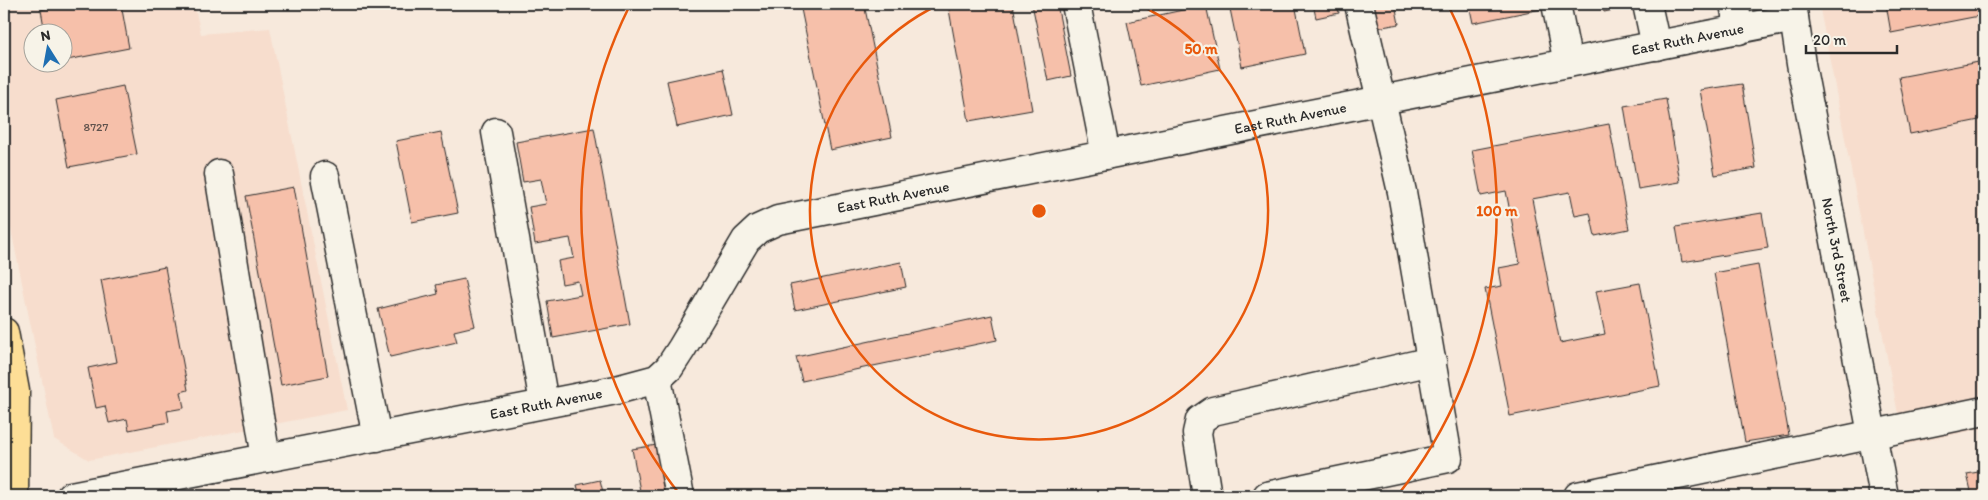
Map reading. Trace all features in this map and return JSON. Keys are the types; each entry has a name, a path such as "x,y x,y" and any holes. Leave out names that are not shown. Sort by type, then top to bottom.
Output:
{"main road":[{"path":"4,332 15,391 14,496"},
{"path":"4,485 9,496"}],"street":[{"path":"1076,4 1106,155"},
{"path":"1267,496 1448,458 1402,192 1359,4"},
{"path":"1556,4 1568,64"},
{"path":"1647,4 1656,46"},
{"name":"East Ruth Avenue","path":"71,496 616,390 657,379 669,368 682,348 746,240 758,229 778,220 1656,46 1736,17 1793,11"},
{"name":"North 3rd Street","path":"1793,11 1801,64 1884,496"},
{"path":"496,132 544,403"},
{"path":"219,174 266,458"},
{"path":"325,176 377,437"},
{"path":"1207,496 1197,433 1200,420 1213,411 1432,361"},
{"path":"657,379 680,496"},
{"path":"1578,496 1984,411"}],"shaded area":[{"path":"4,4 194,4 201,34 270,28 347,410 89,460 54,439 4,195"},
{"path":"1819,4 1984,4 1984,428 1904,445"}],"building":[{"path":"48,4 121,4 129,48 72,59 72,22 43,22 41,10 49,8"},
{"path":"800,4 864,4 892,137 830,150"},
{"path":"948,4 1013,4 1032,110 969,121"},
{"path":"1032,4 1057,4 1071,76 1048,81"},
{"path":"1229,4 1295,4 1305,54 1242,67"},
{"path":"1313,4 1337,4 1339,13 1316,18"},
{"path":"1372,4 1395,4 1399,24 1377,28"},
{"path":"1469,4 1540,4 1541,9 1473,23"},
{"path":"1602,4 1628,4 1628,7 1604,12"},
{"path":"1886,4 1984,4 1984,15 1891,33"},
{"path":"1206,5 1220,69 1141,86 1127,22"},
{"path":"1984,61 1984,119 1910,134 1899,77"},
{"path":"723,69 733,115 677,127 667,81"},
{"path":"1742,84 1756,168 1715,175 1700,90"},
{"path":"123,86 137,154 69,167 56,100"},
{"path":"1666,99 1680,182 1638,189 1624,106"},
{"path":"1609,124 1629,229 1595,236 1590,213 1575,216 1570,192 1532,199 1560,343 1605,334 1596,291 1640,283 1660,386 1510,416 1485,289 1502,286 1499,268 1520,264 1506,191 1481,196 1472,150"},
{"path":"594,128 630,324 553,338 547,301 581,295 578,281 562,284 558,261 574,258 570,238 535,244 529,207 546,204 541,179 523,182 516,142"},
{"path":"441,132 458,213 412,222 396,141"},
{"path":"294,187 328,376 281,385 246,196"},
{"path":"1762,213 1768,248 1682,262 1676,227"},
{"path":"901,262 906,287 795,310 790,285"},
{"path":"1758,265 1789,435 1745,442 1714,273"},
{"path":"165,267 188,390 181,392 184,408 167,411 169,422 129,430 127,419 109,423 105,406 96,408 88,368 117,362 101,280"},
{"path":"464,279 475,326 454,331 457,342 390,357 378,309 438,294 436,285"},
{"path":"992,315 997,340 802,381 796,357"},
{"path":"657,445 666,496 641,496 632,449"},
{"path":"1984,471 1984,496 1948,496 1971,491 1967,474"},
{"path":"600,480 604,496 580,496 577,485"}]}
